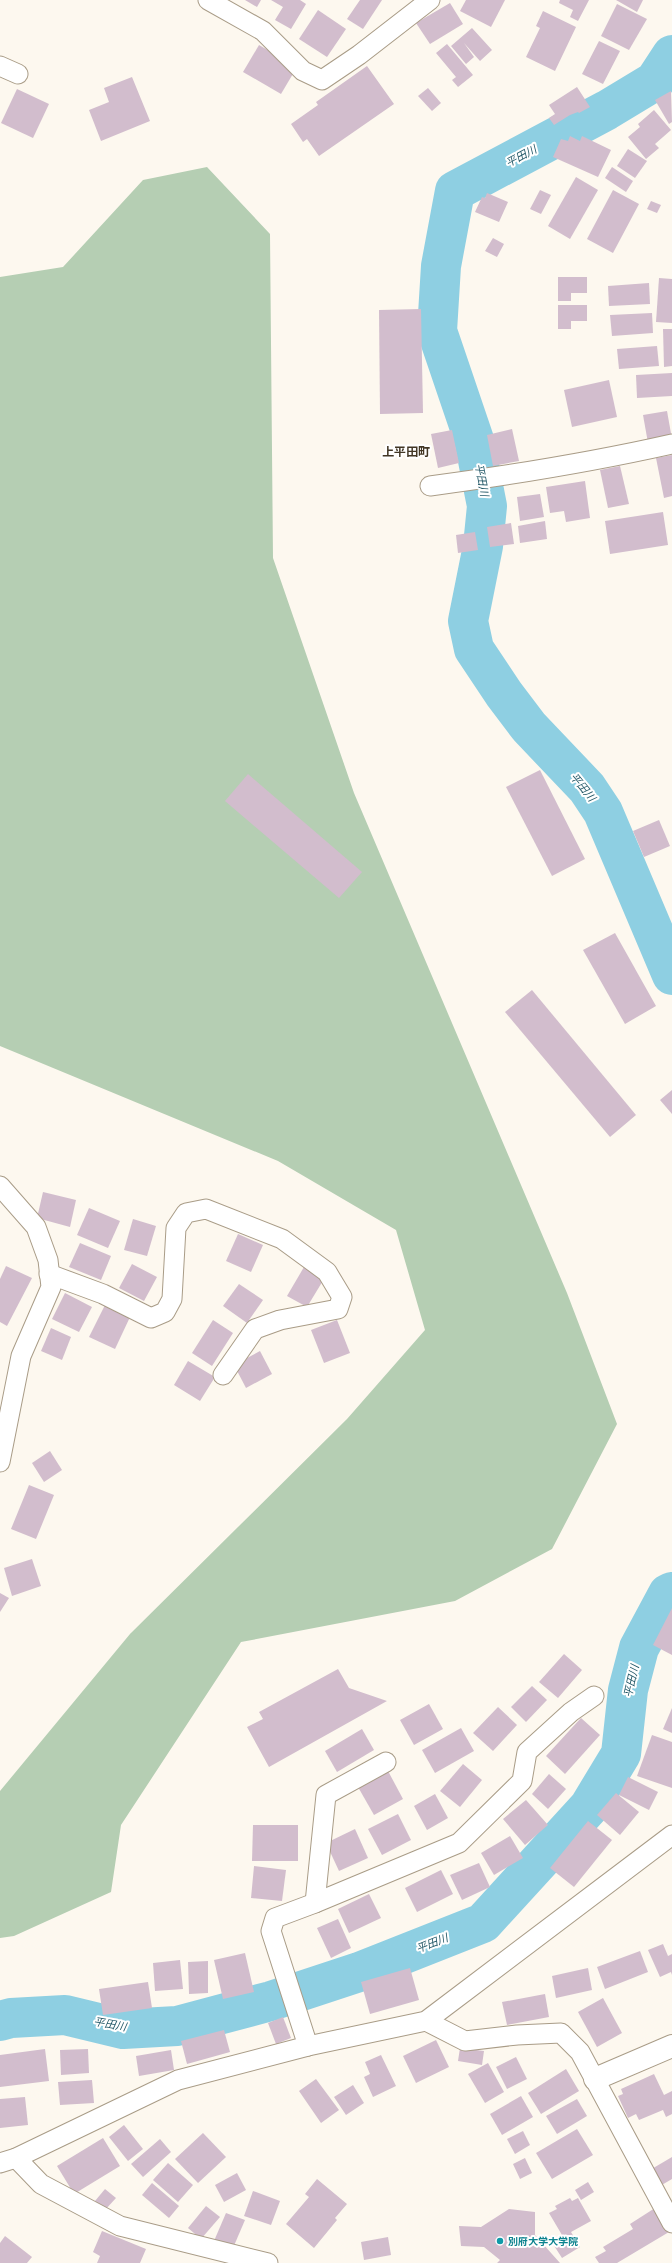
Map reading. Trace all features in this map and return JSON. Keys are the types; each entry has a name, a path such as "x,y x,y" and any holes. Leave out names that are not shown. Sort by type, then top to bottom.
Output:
{"street":[{"path":"208,0 263,31 303,71 322,80 425,1"},
{"path":"0,66 18,74"},
{"path":"430,486 519,474 602,460 672,444"},
{"path":"0,1186 36,1227 48,1260 51,1287 21,1356 0,1462"},
{"path":"49,1274 103,1294 151,1318 165,1312 172,1299 176,1228 186,1213 206,1209 282,1239 327,1272 342,1297 338,1309 280,1320 255,1329 223,1375"},
{"path":"308,2046 271,1932 275,1918 315,1903 459,1843 522,1781 527,1752 571,1712 594,1696"},
{"path":"315,1903 326,1795 386,1762"},
{"path":"268,2263 120,2226 41,2184 8,2161 178,2080 308,2046 426,2021 672,1835"},
{"path":"426,2021 465,2041 517,2035 561,2033 580,2052 672,2222"},
{"path":"595,2079 672,2046"}],"green space":[{"path":"207,167 270,234 273,558 354,793 567,1293 617,1424 552,1549 455,1601 241,1642 121,1825 111,1892 14,1936 0,1938 0,1791 130,1634 347,1419 425,1330 396,1230 278,1161 0,1046 0,277 63,267 143,180"}],"building":[{"path":"245,0 261,0 257,7"},
{"path":"271,0 300,0 306,4 291,29 275,20 283,7"},
{"path":"360,0 382,0 363,29 347,19"},
{"path":"466,0 505,0 491,27 460,11"},
{"path":"560,0 589,0 578,21 570,17 573,10 559,3"},
{"path":"616,0 643,0 637,12"},
{"path":"450,3 463,24 430,44 416,23"},
{"path":"617,4 647,19 629,50 601,36"},
{"path":"318,10 346,29 327,57 299,39"},
{"path":"543,11 576,27 555,71 526,57 540,28 536,26"},
{"path":"472,28 492,50 480,61 464,43 474,57 466,64 451,46"},
{"path":"599,41 620,51 603,84 582,74"},
{"path":"447,44 473,75 458,87 452,80 456,77 436,53"},
{"path":"259,45 297,67 281,94 243,72"},
{"path":"367,66 394,104 319,156 307,139 303,142 291,124 318,105 316,102"},
{"path":"132,77 150,121 101,141 89,110 109,102 104,88"},
{"path":"577,87 590,107 579,113 570,115 554,125 549,118 555,114 549,105"},
{"path":"428,88 441,103 432,111 418,96"},
{"path":"17,89 49,104 33,138 1,123"},
{"path":"671,91 672,122 669,124 655,100"},
{"path":"654,110 671,130 655,144 659,148 646,159 628,137 640,127 638,124"},
{"path":"570,136 580,141 582,136 611,150 598,177 553,157 561,139 568,141"},
{"path":"628,149 647,161 635,178 617,166"},
{"path":"612,167 633,181 626,192 605,178"},
{"path":"576,177 598,190 570,239 548,226"},
{"path":"540,190 551,195 541,214 530,209"},
{"path":"613,190 639,204 613,253 587,239"},
{"path":"487,193 508,202 499,222 475,212 482,197 485,198"},
{"path":"651,201 661,205 657,213 647,209"},
{"path":"493,238 504,244 497,257 485,251"},
{"path":"558,277 587,277 587,293 571,293 571,301 558,301"},
{"path":"659,278 672,279 672,323 656,322"},
{"path":"649,283 650,304 609,306 608,286"},
{"path":"558,305 587,305 587,321 571,321 571,329 558,329"},
{"path":"421,309 423,413 380,414 379,310"},
{"path":"652,313 653,333 612,336 610,315"},
{"path":"663,329 672,329 672,366 664,367"},
{"path":"657,346 659,366 619,369 617,349"},
{"path":"672,373 672,396 637,398 636,375"},
{"path":"609,380 617,417 572,427 564,390"},
{"path":"667,411 672,439 648,443 643,415"},
{"path":"512,429 519,461 493,466 487,435"},
{"path":"452,430 459,463 438,468 431,434"},
{"path":"672,455 672,496 664,498 656,458"},
{"path":"620,466 629,504 608,508 600,470"},
{"path":"585,481 590,518 566,522 564,511 550,513 546,487"},
{"path":"540,494 544,517 520,521 517,497"},
{"path":"663,512 668,545 610,554 605,521"},
{"path":"545,521 547,539 520,543 518,526"},
{"path":"511,523 514,544 490,547 487,527"},
{"path":"475,532 478,550 458,553 456,535"},
{"path":"540,770 585,859 552,876 506,787"},
{"path":"248,774 362,872 339,898 225,801"},
{"path":"659,820 670,846 644,857 633,831"},
{"path":"615,933 656,1006 625,1024 583,950"},
{"path":"532,990 636,1115 610,1137 505,1012"},
{"path":"672,1090 672,1114 660,1100"},
{"path":"43,1192 76,1200 70,1227 37,1218"},
{"path":"89,1208 120,1221 108,1248 77,1235"},
{"path":"133,1219 156,1226 147,1256 124,1250"},
{"path":"238,1234 263,1245 251,1272 226,1261"},
{"path":"80,1243 111,1256 101,1280 69,1267"},
{"path":"132,1264 157,1277 144,1301 119,1288"},
{"path":"6,1266 32,1278 7,1326 0,1322 0,1279"},
{"path":"304,1267 324,1279 307,1307 287,1296"},
{"path":"239,1284 263,1300 247,1323 223,1306"},
{"path":"65,1293 92,1307 79,1332 52,1319"},
{"path":"105,1305 130,1317 115,1349 89,1337"},
{"path":"213,1320 233,1333 212,1366 192,1353"},
{"path":"337,1320 350,1353 324,1363 311,1330"},
{"path":"51,1328 71,1337 62,1360 41,1351"},
{"path":"260,1351 272,1374 246,1388 234,1365"},
{"path":"188,1361 215,1377 200,1401 174,1385"},
{"path":"50,1451 62,1470 44,1482 32,1463"},
{"path":"29,1485 54,1495 36,1539 11,1529"},
{"path":"32,1559 41,1586 12,1596 4,1568"},
{"path":"0,1593 9,1598 0,1612"},
{"path":"672,1608 672,1655 653,1645"},
{"path":"564,1654 582,1670 558,1698 539,1682"},
{"path":"338,1669 349,1688 387,1701 269,1767 247,1727 263,1719 259,1712"},
{"path":"532,1686 547,1700 526,1722 511,1707"},
{"path":"429,1704 443,1729 414,1745 400,1720"},
{"path":"498,1707 517,1725 493,1751 473,1733"},
{"path":"672,1708 672,1733 663,1729"},
{"path":"581,1718 600,1735 565,1774 546,1756"},
{"path":"461,1728 474,1751 435,1773 422,1750"},
{"path":"362,1729 374,1750 337,1772 325,1751"},
{"path":"652,1735 672,1742 672,1788 637,1776"},
{"path":"463,1764 482,1780 460,1807 440,1791"},
{"path":"388,1771 403,1799 374,1815 358,1787"},
{"path":"549,1774 566,1789 548,1809 532,1794"},
{"path":"628,1777 658,1792 649,1810 619,1795"},
{"path":"616,1793 639,1812 620,1835 597,1815"},
{"path":"435,1794 448,1818 427,1830 414,1806"},
{"path":"526,1800 548,1825 525,1845 503,1819"},
{"path":"398,1814 411,1840 382,1855 368,1829"},
{"path":"588,1821 612,1840 574,1887 550,1868"},
{"path":"253,1825 298,1825 298,1861 252,1861"},
{"path":"355,1829 368,1858 339,1871 326,1843"},
{"path":"510,1836 523,1858 494,1875 481,1853"},
{"path":"479,1863 490,1887 462,1900 450,1875"},
{"path":"254,1866 286,1870 282,1901 251,1898"},
{"path":"441,1870 453,1894 417,1912 405,1888"},
{"path":"369,1894 381,1918 349,1933 338,1909"},
{"path":"338,1919 351,1948 331,1958 317,1928"},
{"path":"663,1944 668,1956 672,1954 672,1975 671,1972 660,1977 648,1950"},
{"path":"640,1951 648,1972 605,1989 597,1967"},
{"path":"245,1953 254,1992 223,1999 214,1960"},
{"path":"180,1960 183,1989 155,1991 153,1963"},
{"path":"208,1961 208,1993 189,1994 188,1962"},
{"path":"410,1968 419,2000 370,2014 361,1982"},
{"path":"588,1968 592,1990 556,1998 552,1976"},
{"path":"148,1982 152,2008 103,2015 99,1989"},
{"path":"545,1994 549,2017 507,2025 502,2002"},
{"path":"603,1998 622,2033 597,2047 578,2012"},
{"path":"283,2017 291,2038 276,2044 268,2023"},
{"path":"224,2030 230,2052 187,2064 181,2041"},
{"path":"436,2040 449,2067 416,2083 403,2056"},
{"path":"460,2048 484,2051 482,2065 458,2061"},
{"path":"45,2049 49,2081 0,2087 0,2055"},
{"path":"88,2049 89,2073 61,2075 60,2050"},
{"path":"171,2050 174,2070 139,2076 136,2056"},
{"path":"381,2055 396,2086 373,2097 364,2077 370,2074 365,2062"},
{"path":"516,2057 527,2079 507,2089 496,2067"},
{"path":"488,2063 504,2092 485,2103 468,2074"},
{"path":"566,2069 579,2091 541,2114 528,2093"},
{"path":"654,2074 664,2095 672,2091 672,2114 666,2117 663,2110 639,2120 636,2114 628,2118 618,2096 623,2094 621,2089"},
{"path":"316,2079 339,2110 321,2123 299,2091"},
{"path":"92,2080 94,2103 60,2105 58,2082"},
{"path":"353,2085 364,2103 346,2115 334,2097"},
{"path":"521,2096 533,2117 502,2135 490,2114"},
{"path":"25,2097 28,2125 0,2128 0,2099"},
{"path":"577,2099 587,2116 557,2134 546,2116"},
{"path":"124,2125 143,2149 128,2161 109,2137"},
{"path":"577,2129 593,2155 552,2179 536,2153"},
{"path":"523,2131 530,2145 515,2154 507,2139"},
{"path":"203,2133 226,2157 198,2183 175,2159"},
{"path":"103,2138 120,2166 74,2194 57,2166"},
{"path":"160,2139 171,2152 143,2177 131,2164"},
{"path":"672,2157 672,2179 660,2186 650,2170"},
{"path":"525,2158 532,2173 520,2179 513,2164"},
{"path":"168,2163 193,2185 178,2202 153,2180"},
{"path":"237,2173 246,2190 224,2202 215,2185"},
{"path":"317,2179 347,2204 335,2218 337,2220 314,2248 286,2224 309,2197 305,2194"},
{"path":"588,2182 594,2192 581,2200 575,2190"},
{"path":"152,2183 179,2206 169,2218 142,2195"},
{"path":"105,2189 116,2198 105,2210 95,2201"},
{"path":"253,2191 280,2201 271,2225 244,2216"},
{"path":"570,2198 572,2201 578,2198 591,2221 571,2232 580,2247 562,2258 551,2241 562,2235 549,2213 557,2209 555,2206"},
{"path":"206,2206 220,2217 201,2239 188,2228"},
{"path":"655,2208 669,2232 617,2263 599,2263 595,2257 606,2251 603,2247 633,2229 630,2224"},
{"name":"別府大学大学院","path":"509,2209 535,2212 535,2235 560,2263 497,2263 500,2260 484,2247 461,2246 459,2226 481,2227"},
{"path":"226,2213 245,2220 233,2248 214,2241"},
{"path":"102,2231 146,2249 140,2263 97,2263 100,2256 93,2252"},
{"path":"5,2236 32,2257 27,2263 0,2263 0,2243"},
{"path":"388,2237 391,2255 364,2260 361,2242"}],"waterway":[{"name":"平田川","path":"672,55 655,81 607,110 455,191 441,266 437,331 474,440 487,506 483,546 468,621 474,649 504,694 529,727 587,788 603,812 672,975"},
{"name":"平田川","path":"0,2021 11,2018 65,2015 123,2029 177,2026 271,2001 359,1972 483,1923 589,1807 621,1754 628,1690 639,1648 668,1594 672,1592"}],"place":[{"name":"別府大学大学院","path":"500,2241"}],"district":[{"name":"上平田町","path":"406,452"}]}
